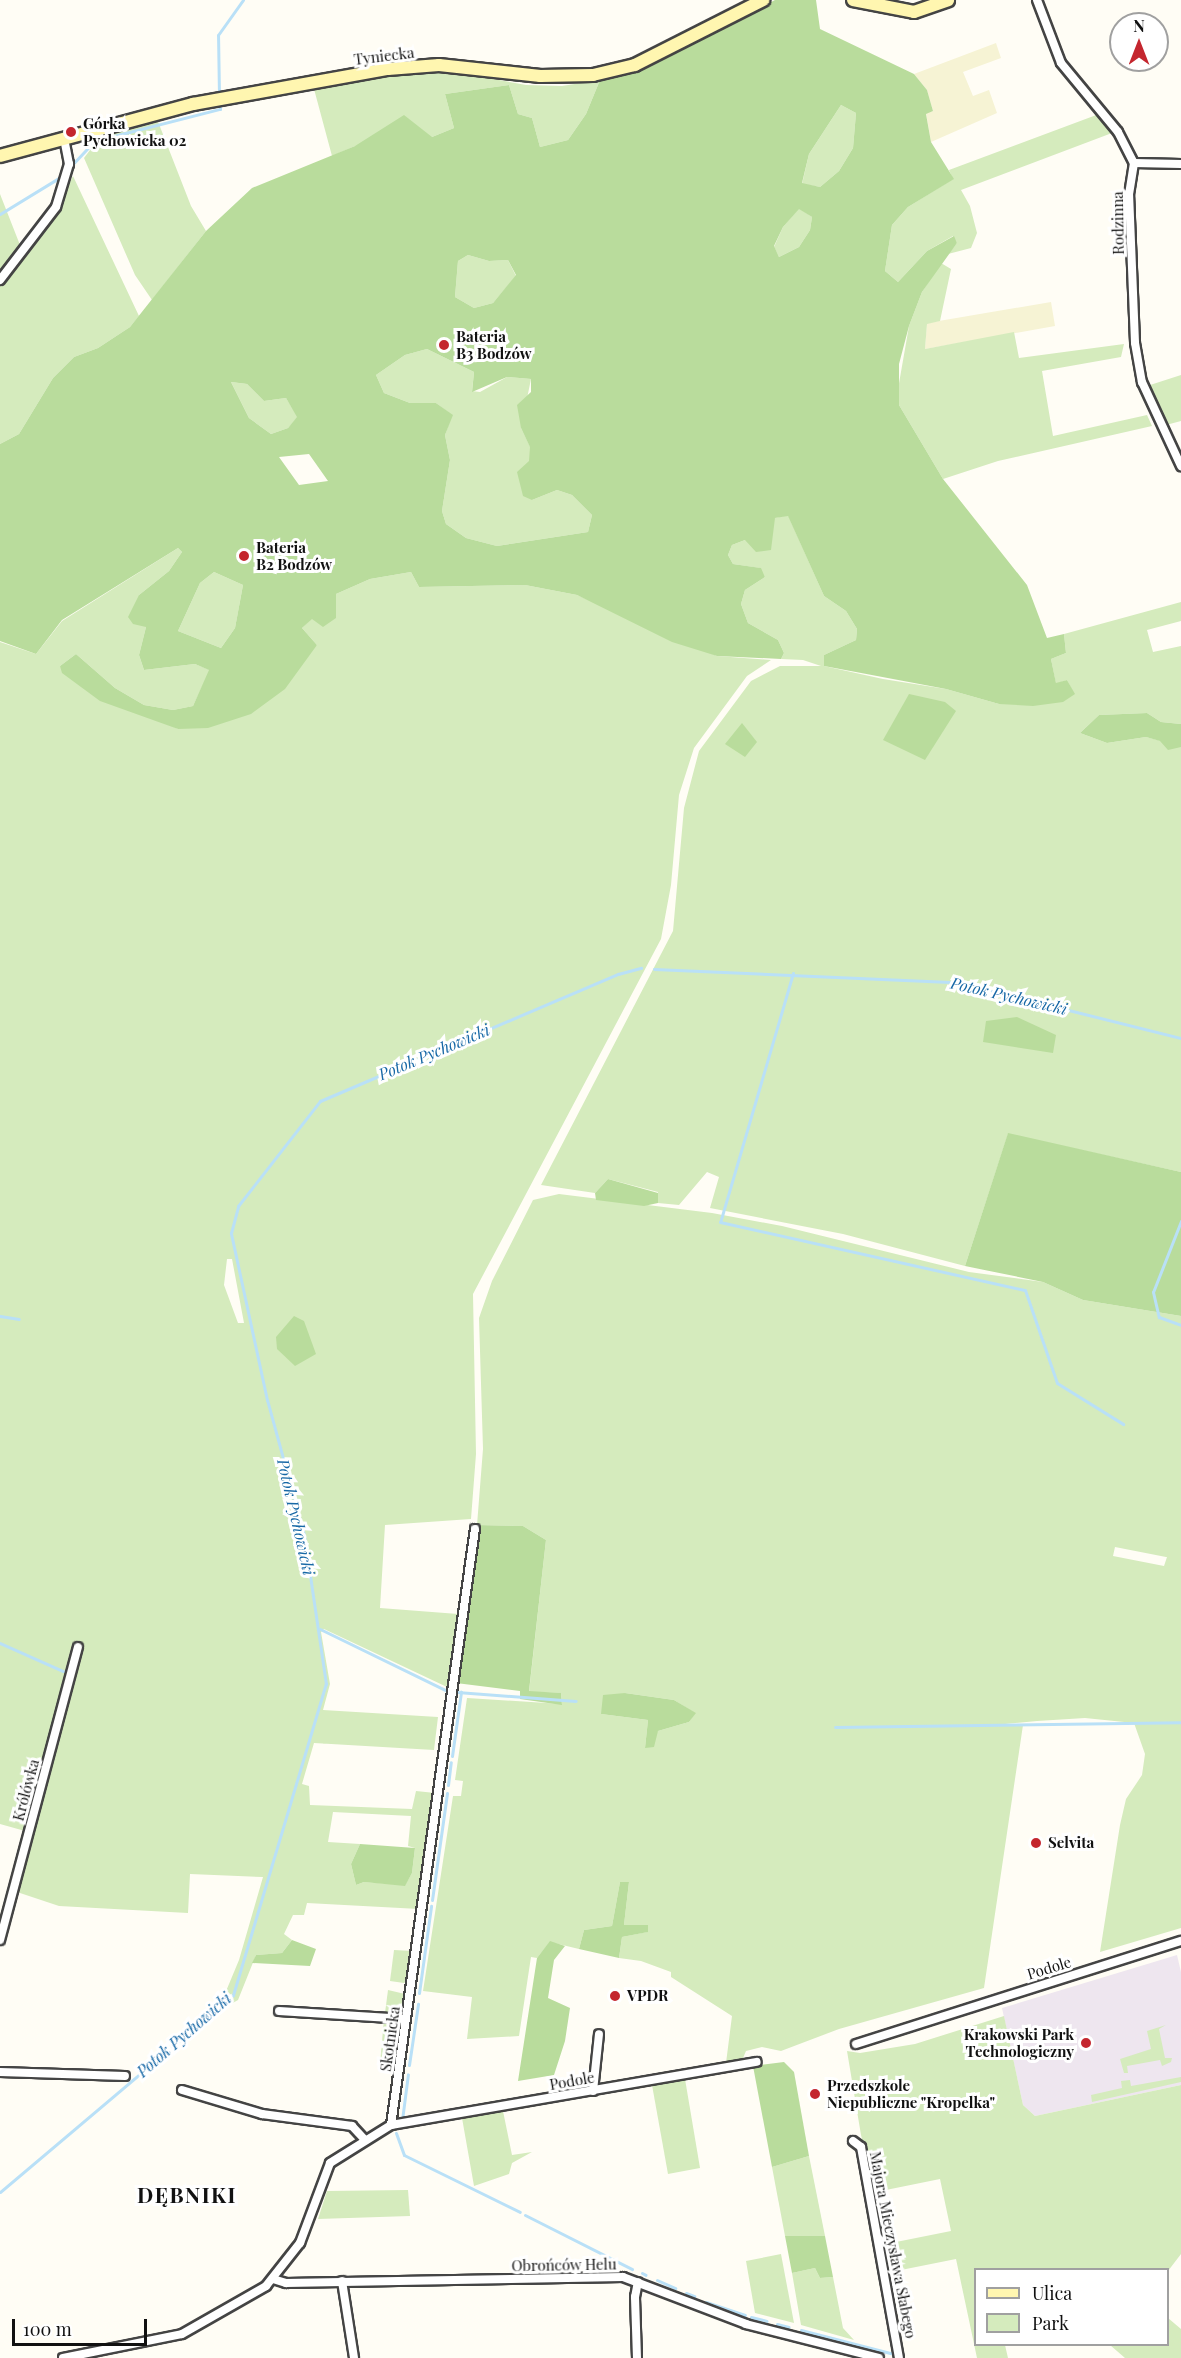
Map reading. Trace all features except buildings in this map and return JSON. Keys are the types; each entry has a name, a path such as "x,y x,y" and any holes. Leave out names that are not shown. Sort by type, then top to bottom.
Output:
{"street":[{"name":"Tyniecka","path":"0,156 252,91 388,69 440,65 540,76 593,75 635,65 763,0"},
{"path":"853,0 914,12 948,0"},
{"path":"1037,0 1061,63 1118,132 1134,163 1181,164"},
{"path":"0,280 56,207 69,164 64,138"},
{"name":"Rodzinna","path":"1134,163 1129,193 1135,343 1142,382 1181,466"},
{"name":"Skotnicka","path":"391,2125 475,1529"},
{"name":"Królówka","path":"0,1940 78,1647"},
{"name":"Podole","path":"856,2044 1181,1941"},
{"path":"279,2011 406,2019"},
{"path":"593,2091 599,2034"},
{"name":"Podole","path":"391,2125 757,2062"},
{"path":"0,2072 124,2076"},
{"path":"182,2090 262,2114 352,2126 365,2140"},
{"path":"63,2358 186,2332 273,2279 300,2243 330,2163 391,2125"},
{"name":"Majora Mieczysława Słabego","path":"853,2141 861,2147 899,2358"},
{"name":"Obrońców Helu","path":"273,2279 342,2281 621,2277 746,2324 879,2358"},
{"path":"342,2281 354,2358"},
{"path":"637,2358 635,2297 638,2282"}],"shaded area":[{"path":"996,43 1001,58 963,72 973,96 989,90 997,113 931,142 926,113 933,111 927,90 914,74"},
{"path":"1051,302 1055,326 925,349 927,323"},
{"path":"1177,1955 1181,1972 1181,2085 1035,2116 1023,2105 1002,2008"}],"green space":[{"path":"775,0 816,0 820,29 914,74 927,90 933,111 926,114 931,142 954,179 908,207 892,225 885,271 898,282 927,251 954,236 957,243 922,292 909,326 899,364 899,405 943,479 1027,585 1047,638 1064,634 1066,653 1051,659 1056,683 1067,680 1075,694 1063,702 1033,706 999,704 946,689 824,666 824,655 856,640 857,629 846,611 824,596 788,516 775,518 771,550 756,552 745,540 732,545 728,555 733,564 761,568 765,577 745,590 741,604 748,623 778,640 784,653 781,659 717,656 672,642 577,595 525,585 419,587 411,572 370,579 336,594 336,618 323,627 312,619 302,628 317,645 285,689 251,714 208,728 178,729 100,701 62,673 60,666 76,654 115,688 144,705 173,710 193,706 209,670 195,664 144,670 139,655 146,627 133,624 128,617 139,595 169,571 182,552 178,548 62,620 36,654 0,641 0,444 19,434 53,378 74,357 98,348 130,327 206,231 252,188 355,146 404,115 432,137 454,128 445,94 509,85 518,114 532,118 540,147 568,140 586,114 600,80 649,65","holes":["841,105 856,113 853,148 839,171 820,187 802,183 809,154","799,209 812,217 810,230 799,247 779,257 774,246 783,227","468,255 489,261 508,260 516,275 493,303 474,308 455,297 458,261","427,349 474,372 472,392 507,377 531,379 531,392 517,405 521,428 530,447 529,461 517,472 523,496 532,500 557,490 572,495 592,515 588,532 497,546 466,538 446,524 442,511 450,460 445,435 453,415 436,403 410,403 384,393 376,375 405,355","231,382 247,384 264,401 286,398 297,417 288,428 271,434 249,418","309,454 328,481 299,485 279,457","214,572 243,585 235,628 221,648 178,631 200,583"]},
{"path":"420,70 450,71 526,85 562,86 600,80 586,114 568,140 540,147 532,118 518,114 509,85 445,94 454,128 432,137 355,146 332,156 314,89"},
{"path":"841,105 856,113 853,148 839,171 820,187 802,184 809,154"},
{"path":"1099,114 1112,133 961,190 970,206 977,233 971,248 948,254 957,243 953,236 927,251 898,282 885,271 892,225 908,207 953,179 949,170"},
{"path":"157,119 191,206 206,231 152,300 135,275 84,158 103,133"},
{"path":"73,176 139,316 130,327 98,348 74,357 53,378 19,434 0,444 0,194 20,245 50,222"},
{"path":"799,208 812,217 810,230 799,247 779,257 774,247 783,227"},
{"path":"468,255 489,261 508,260 516,276 493,303 474,308 455,297 458,261"},
{"path":"941,263 951,269 940,321 927,324 925,349 1014,332 1019,358 1124,344 1121,357 1042,371 1053,436 1147,415 1152,426 998,461 943,479 899,405 898,389 909,326 922,292"},
{"path":"427,349 474,372 472,391 480,392 507,377 531,379 521,428 530,446 532,500 557,490 572,495 592,515 588,532 497,546 466,538 446,524 442,511 450,460 445,435 452,415 436,403 410,403 384,393 376,375 405,355"},
{"path":"1181,375 1181,421 1166,425 1147,386"},
{"path":"231,382 247,384 264,401 286,398 298,417 288,428 271,434 249,418"},
{"path":"788,515 824,596 846,611 857,629 856,640 824,655 824,666 883,679 946,689 999,704 1074,694 1067,680 1056,684 1051,659 1066,653 1064,634 1181,602 1181,621 1147,630 1153,652 1181,646 1181,724 1161,722 1147,713 1099,715 1080,733 1107,743 1146,737 1181,746 1181,1172 1008,1134 965,1266 843,1234 710,1208 719,1177 707,1172 679,1205 658,1203 658,1192 608,1179 595,1193 541,1185 673,931 684,808 699,751 751,681 780,666 821,666 803,660 781,659 784,653 778,640 748,623 741,604 745,590 765,577 760,568 733,564 728,555 732,545 745,540 775,518"},
{"path":"178,548 182,552 169,571 139,595 146,627 139,655 144,670 195,664 210,670 193,706 173,710 144,705 115,688 76,654 60,666 178,729 317,645 302,628 336,594 370,579 411,572 419,587 525,585 577,595 717,656 771,660 747,676 694,748 679,795 671,885 661,939 473,1294 476,1454 471,1519 385,1525 380,1608 458,1614 447,1687 324,1629 321,1632 330,1684 323,1710 438,1717 434,1750 314,1743 302,1784 309,1786 310,1805 412,1809 416,1791 435,1793 419,1909 307,1903 304,1915 293,1915 284,1934 292,1940 282,1953 256,1955 238,2000 231,2004 224,1996 239,1960 263,1877 190,1874 188,1913 59,1906 17,1892 25,1831 0,1824 0,642 36,654 62,621","holes":["227,1259 232,1259 244,1323 238,1323 224,1285","333,1812 411,1816 408,1846 415,1848 412,1873 405,1885 364,1882 356,1885 351,1864 360,1844 328,1842"]},
{"path":"214,572 243,585 235,628 221,648 178,631 200,583"},
{"path":"909,694 945,702 956,711 925,760 883,740"},
{"path":"1147,713 1161,722 1181,724 1181,747 1168,750 1160,741 1146,737 1107,743 1080,733 1099,715"},
{"path":"742,723 757,742 745,757 725,744"},
{"path":"1017,1017 1056,1035 1053,1053 983,1042 986,1021"},
{"path":"1008,1133 1181,1172 1181,1316 1083,1300 1043,1282 965,1266"},
{"path":"608,1179 658,1193 658,1203 644,1206 596,1200 595,1193"},
{"path":"559,1194 712,1213 782,1226 969,1272 1043,1282 1083,1300 1181,1316 1181,1928 1100,1952 1120,1825 1126,1799 1142,1775 1145,1754 1134,1723 1085,1718 1037,1721 1005,1724 1023,1725 984,1988 839,2029 781,2051 762,2047 746,2051 743,2058 726,2063 732,2016 671,1977 671,1972 641,1961 619,1958 622,1937 647,1932 647,1925 624,1925 629,1882 620,1882 612,1926 584,1930 579,1949 550,1942 537,1958 531,1957 519,2036 467,2039 472,1997 423,1991 453,1796 461,1796 463,1781 455,1780 467,1698 562,1704 561,1693 529,1692 546,1540 523,1526 477,1525 483,1449 479,1318 492,1281 533,1200","holes":["1115,1547 1166,1557 1167,1557 1164,1566 1113,1556","625,1693 674,1700 695,1713 689,1722 658,1731 645,1748 648,1720 601,1714"]},
{"path":"294,1316 304,1321 316,1354 295,1366 277,1349 276,1337"},
{"path":"477,1525 523,1526 546,1540 529,1691 561,1693 562,1705 520,1699 520,1691 456,1683"},
{"path":"625,1693 674,1700 696,1713 689,1722 658,1731 654,1747 645,1748 648,1720 601,1714 603,1695"},
{"path":"360,1844 415,1848 412,1873 405,1886 364,1882 356,1885 351,1864"},
{"path":"620,1882 629,1882 624,1925 648,1925 648,1932 622,1937 619,1958 579,1949 584,1930 612,1926"},
{"path":"292,1940 316,1949 310,1966 252,1963 256,1955 282,1953"},
{"path":"550,1941 565,1946 554,1960 548,1998 570,2008 565,2041 554,2075 518,2081 537,1958"},
{"path":"394,1950 413,1951 409,1980 404,1983 390,1981"},
{"path":"388,1990 405,1994 398,2013 385,2013"},
{"path":"1004,2016 1023,2105 1035,2116 1181,2085 1181,2254 1169,2270 974,2268 974,2344 956,2259 891,2272 886,2244 951,2231 940,2179 876,2192 861,2135 847,2051 860,2053 915,2044"},
{"path":"384,2019 394,2021 400,2027 392,2065 380,2064"},
{"path":"1166,2025 1159,2029 1165,2058 1172,2058 1171,2062 1162,2066 1160,2060 1127,2066 1128,2073 1124,2073 1120,2059 1151,2049 1147,2031"},
{"path":"784,2062 794,2072 809,2156 772,2167 753,2066"},
{"path":"1181,2077 1181,2082 1092,2102 1091,2095 1122,2088 1121,2081 1130,2080 1131,2086"},
{"path":"685,2079 700,2168 668,2174 652,2085"},
{"path":"503,2111 512,2155 532,2152 512,2163 509,2174 474,2186 462,2118"},
{"path":"809,2156 825,2236 785,2236 772,2167"},
{"path":"408,2190 410,2216 318,2219 327,2191"},
{"path":"785,2236 825,2236 833,2277 820,2278 815,2268 792,2273"},
{"path":"781,2254 794,2323 755,2313 746,2261"},
{"path":"815,2268 820,2278 833,2277 843,2328 854,2340 801,2325 792,2273"},
{"path":"1169,2319 1181,2329 1181,2358 1125,2358 1111,2346 1169,2346"},
{"path":"974,2346 1005,2346 1008,2358 977,2358"}],"waterway":[{"path":"219,96 218,35 243,0"},
{"path":"70,167 94,141 220,109 220,103"},
{"path":"0,214 62,176"},
{"name":"Potok Pychowicki","path":"0,2192 233,1995 326,1684 304,1535 267,1400 231,1233 238,1206 320,1101 618,974 641,968"},
{"name":"Potok Pychowicki","path":"654,969 956,982 1181,1038"},
{"path":"793,973 720,1222 1025,1290 1057,1383 1123,1424"},
{"path":"1181,1221 1153,1292 1159,1317 1181,1325"},
{"path":"0,1316 19,1319"},
{"path":"320,1629 445,1690"},
{"path":"0,1643 63,1671"},
{"path":"457,1692 576,1701"},
{"path":"452,1756 461,1692"},
{"path":"835,1727 1181,1722"},
{"path":"448,1785 451,1762"},
{"path":"432,1900 447,1793"},
{"path":"419,1993 431,1906"},
{"path":"409,2065 418,2004"},
{"path":"402,2120 408,2074"},
{"path":"396,2133 404,2155 520,2212"},
{"path":"525,2215 632,2269"},
{"path":"642,2273 646,2275"},
{"path":"657,2280 675,2288"},
{"path":"686,2293 694,2296"},
{"path":"706,2302 745,2315"},
{"path":"751,2317 767,2321"},
{"path":"777,2324 789,2327"},
{"path":"801,2330 894,2354"}],"place":[{"name":"Górka Pychowicka 02","path":"71,132"},
{"name":"Bateria B3 Bodzów","path":"444,345"},
{"name":"Bateria B2 Bodzów","path":"244,556"},
{"name":"Selvita","path":"1036,1843"},
{"name":"VPDR","path":"615,1996"},
{"name":"Krakowski Park Technologiczny","path":"1086,2043"},
{"name":"Przedszkole Niepubliczne \"Kropelka\"","path":"815,2094"}],"district":[{"name":"DĘBNIKI","path":"187,2194"}]}
